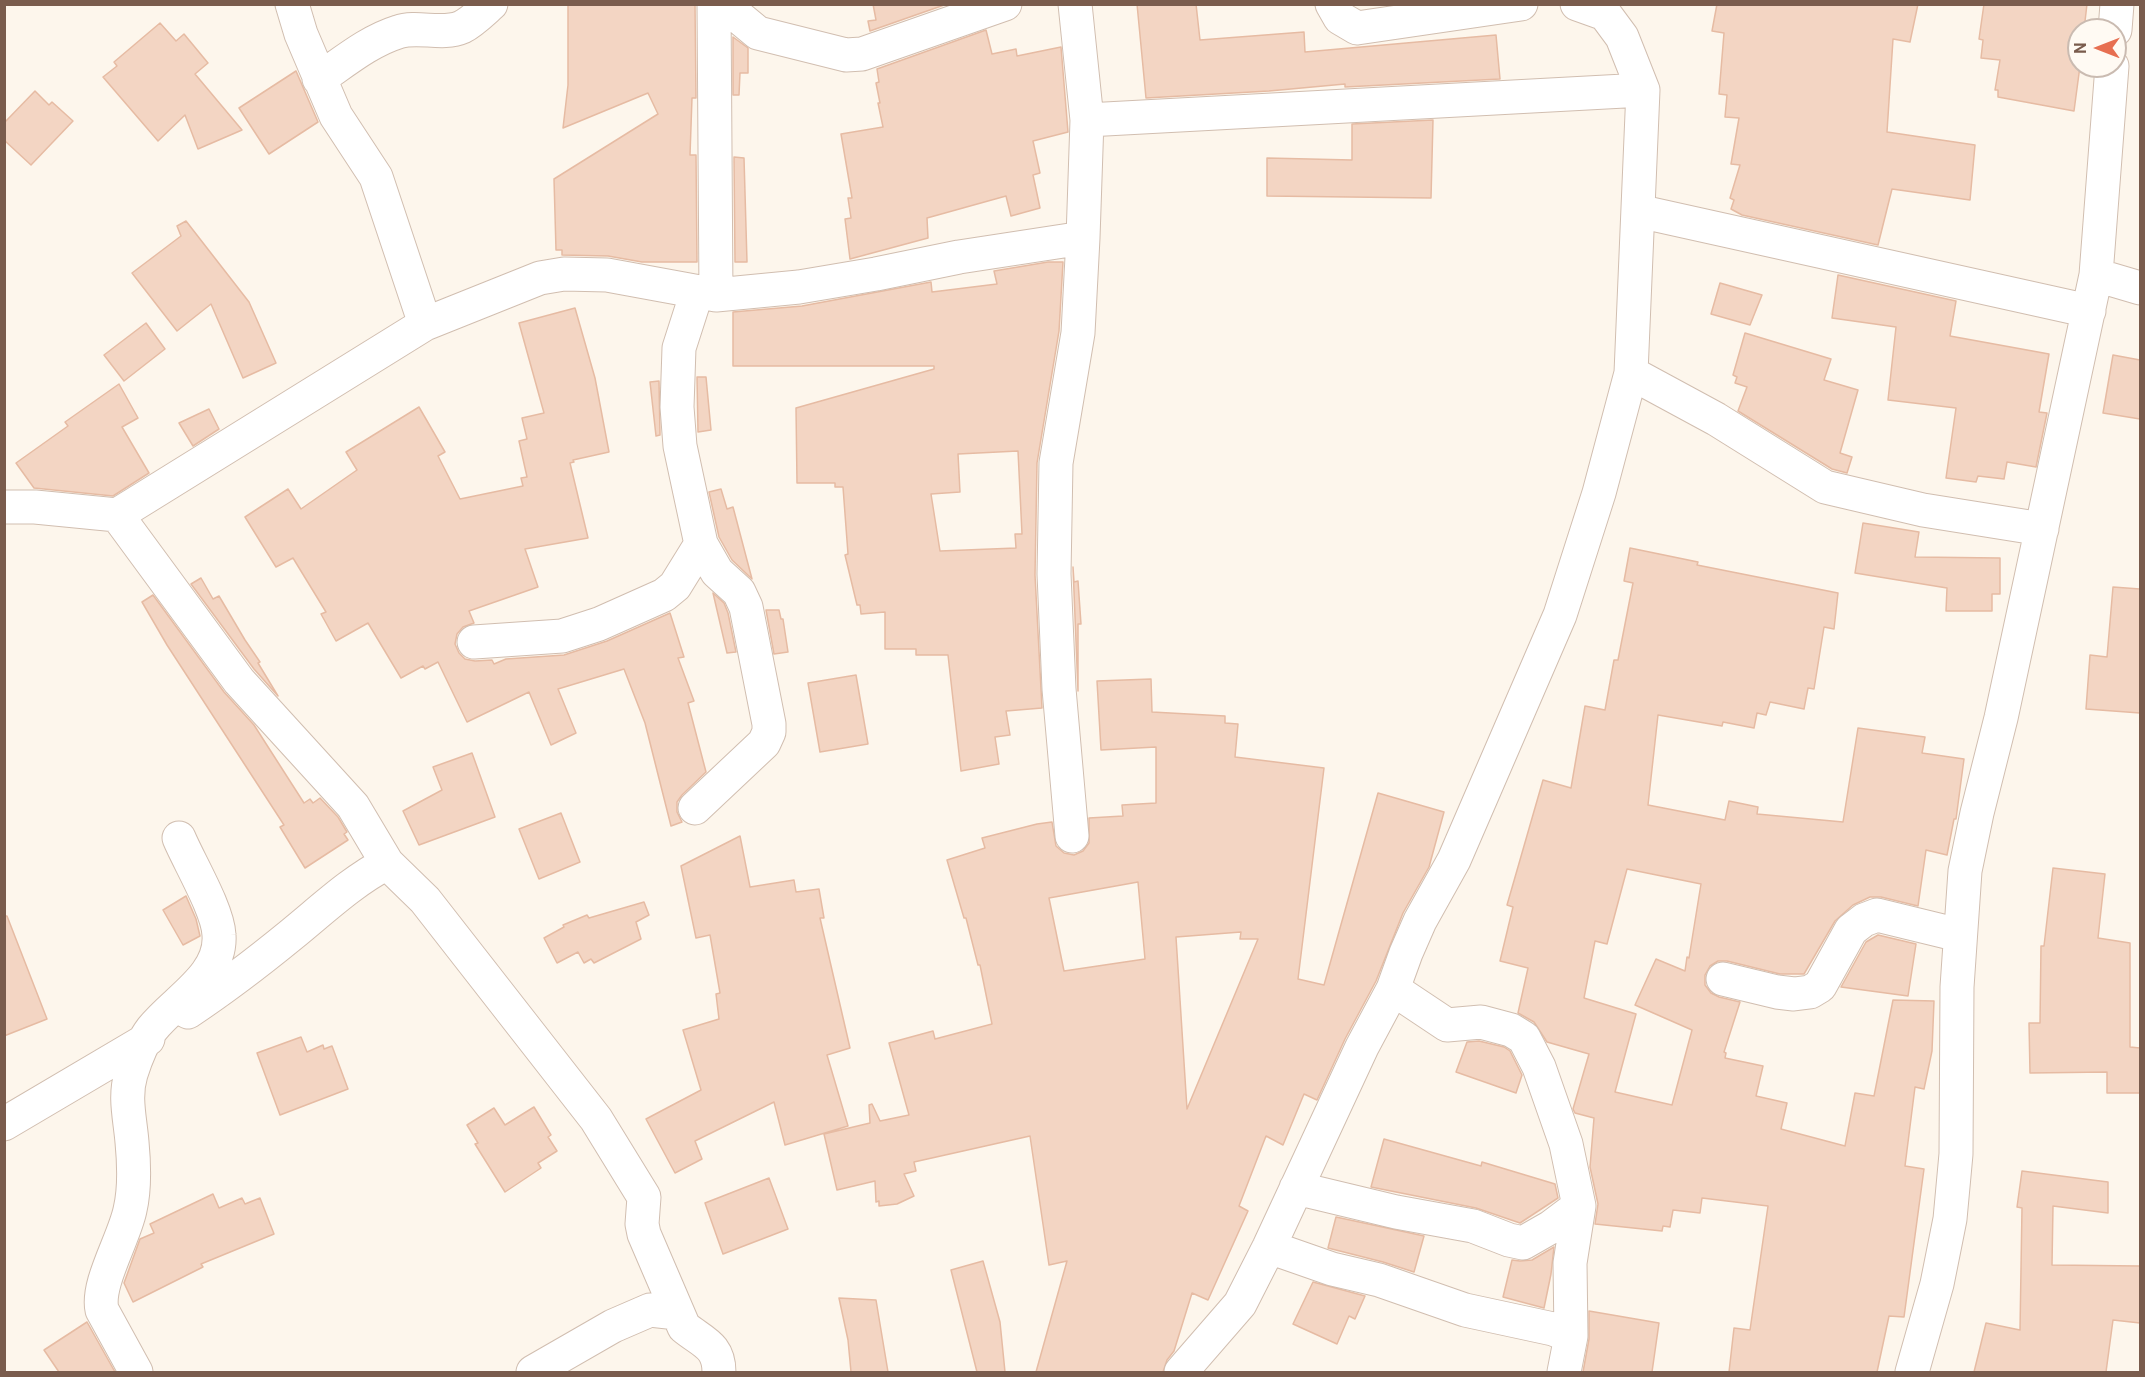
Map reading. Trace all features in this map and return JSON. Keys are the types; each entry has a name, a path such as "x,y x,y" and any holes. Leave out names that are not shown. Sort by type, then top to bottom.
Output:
{"street":[{"path":"292,4 301,34 336,116 376,177 425,324"},
{"path":"319,79 390,34 413,29 453,30 460,28 491,4"},
{"path":"695,808 764,743 768,737 769,724 744,600 739,592 717,572 702,544 680,446 677,407 680,348 706,294 714,4"},
{"path":"723,4 758,33 846,55 862,54 1005,4"},
{"path":"1072,836 1059,689 1054,563 1056,463 1078,333 1083,238 1087,120 1075,4"},
{"path":"1332,4 1340,18 1357,28 1521,4"},
{"path":"1181,1372 1240,1304 1362,1047 1393,989 1420,921 1455,860 1560,615 1599,493 1631,373 1643,90 1622,37 1605,14 1576,4"},
{"path":"1912,1372 1937,1284 1950,1219 1956,1154 1959,935 1965,871 2001,718 2090,311 2096,275 2111,78"},
{"path":"1087,120 1643,90"},
{"path":"1638,211 2090,311"},
{"path":"4,507 35,507 117,515 425,324 540,278 564,274 607,275 706,294 799,287 959,257 1083,238"},
{"path":"2096,275 2140,288"},
{"path":"1631,373 1716,419 1825,487 1923,510 2042,529"},
{"path":"117,515 239,681 352,806 387,863 425,900 596,1119 644,1197 642,1224 644,1234 677,1313 684,1327 694,1336 709,1344 717,1355 719,1372"},
{"path":"474,642 562,636 599,624 664,595 675,586 702,544"},
{"path":"348,888 356,822 352,806"},
{"path":"136,1372 102,1310 99,1299 131,1208 133,1172 127,1105 128,1089 142,1043 164,1016 205,975 213,965 218,950 219,934 214,913 179,838"},
{"path":"4,1124 142,1043 241,976 348,888 368,873 387,863"},
{"path":"1723,979 1777,992 1794,994 1810,992 1820,986 1851,930 1864,920 1877,915 1959,935"},
{"path":"1393,989 1447,1025 1481,1022 1511,1030 1524,1038 1539,1068 1566,1144 1579,1206 1570,1263 1571,1336 1564,1372"},
{"path":"1296,1188 1396,1212 1473,1226 1523,1243 1551,1227 1579,1206"},
{"path":"1269,1247 1332,1269 1379,1280 1466,1310 1554,1329 1571,1336"},
{"path":"533,1372 614,1326 650,1310 677,1313"}],"building":[{"path":"568,4 695,4 696,98 692,98 690,155 696,155 697,262 642,262 608,256 562,255 562,250 556,250 554,179 658,114 648,93 563,128 568,85"},
{"path":"873,4 947,4 870,31 868,21 876,20"},
{"path":"1137,4 1196,4 1200,40 1304,32 1305,52 1496,35 1500,79 1345,87 1345,84 1146,98"},
{"path":"1717,4 1918,4 1910,42 1893,39 1887,132 1975,145 1970,200 1892,189 1878,245 1742,215 1731,209 1734,200 1730,198 1740,165 1731,164 1739,118 1725,117 1727,95 1719,94 1724,33 1712,31"},
{"path":"1984,4 2087,4 2085,18 2067,18 2067,78 2078,78 2074,111 1998,97 1998,90 1995,90 2000,60 1981,58 1983,40 1979,39"},
{"path":"160,23 176,41 184,34 208,63 195,74 242,130 198,149 185,115 158,141 103,77 117,66 114,62"},
{"path":"986,30 992,54 1016,49 1017,56 1061,47 1068,132 1033,141 1040,173 1033,175 1040,208 1011,216 1006,196 927,218 928,238 850,259 845,219 851,218 848,198 852,198 841,134 883,127 878,103 880,103 876,83 879,82 877,69"},
{"path":"733,37 748,48 748,73 740,73 739,95 733,95"},
{"path":"296,71 318,122 269,154 239,108"},
{"path":"35,91 49,105 52,102 73,121 31,165 4,140 4,123"},
{"path":"1433,120 1431,198 1267,196 1267,158 1352,160 1352,124"},
{"path":"734,157 744,158 747,262 735,262"},
{"path":"186,221 249,302 276,363 243,378 211,304 177,331 132,273 181,236 177,226"},
{"path":"1048,262 1063,262 1059,331 1037,463 1035,575 1042,708 1006,711 1010,735 995,737 999,764 961,771 948,655 916,655 916,649 885,649 885,612 861,614 860,605 857,605 845,555 848,554 843,487 835,487 835,483 797,483 796,408 934,369 934,366 733,366 733,312 802,306 931,282 932,292 997,284 994,271","holes":["1018,451 1022,534 1015,534 1016,548 940,551 931,494 960,492 958,454"]},
{"path":"1838,275 1956,301 1950,336 2049,354 2039,412 2047,413 2036,467 2007,462 2004,479 1978,476 1976,482 1946,478 1956,408 1888,400 1896,327 1832,318"},
{"path":"1720,283 1762,295 1750,325 1711,314"},
{"path":"575,308 595,378 609,452 573,460 574,462 570,463 588,538 525,549 538,587 469,611 474,623 463,627 457,634 455,644 465,659 492,660 494,664 506,659 564,655 607,641 670,613 684,657 678,658 694,701 688,703 706,772 677,802 677,812 682,822 671,826 645,723 624,669 558,689 576,733 551,745 529,692 467,722 438,662 425,669 423,666 401,678 368,623 336,641 321,614 326,612 293,558 276,567 245,517 288,489 301,509 357,470 346,452 419,407 445,452 438,456 460,499 523,486 521,478 527,477 519,441 527,439 522,418 544,413 519,323"},
{"path":"146,323 165,349 124,381 104,355"},
{"path":"1745,333 1831,359 1824,380 1858,390 1840,453 1852,457 1847,473 1832,469 1738,411 1747,387 1735,383 1737,377 1733,375"},
{"path":"2113,355 2140,360 2140,419 2103,413"},
{"path":"697,377 706,377 711,430 698,432"},
{"path":"659,381 660,435 656,436 650,382"},
{"path":"119,384 138,418 122,427 149,473 113,496 34,488 16,463 68,426 65,422"},
{"path":"209,409 219,429 193,446 179,423"},
{"path":"721,489 727,509 733,507 752,579 732,560 719,537 709,492"},
{"path":"1863,523 1919,532 1915,557 2000,558 2000,594 1992,594 1992,611 1946,611 1947,588 1855,573"},
{"path":"1630,548 1698,562 1697,565 1838,593 1834,629 1824,627 1814,689 1808,688 1804,709 1770,702 1766,715 1757,713 1754,728 1723,722 1722,726 1658,715 1648,805 1725,820 1729,801 1758,807 1757,814 1843,822 1858,728 1925,737 1922,753 1964,759 1956,819 1954,819 1947,855 1926,850 1918,906 1881,897 1870,897 1853,905 1835,921 1804,974 1780,974 1727,961 1718,961 1710,966 1705,975 1705,985 1711,993 1740,1002 1724,1052 1726,1053 1725,1058 1763,1066 1756,1096 1787,1103 1781,1129 1845,1146 1855,1093 1874,1096 1893,1000 1934,1001 1932,1051 1924,1089 1915,1087 1905,1166 1924,1169 1904,1317 1889,1316 1877,1372 1729,1372 1734,1328 1750,1330 1768,1206 1702,1198 1700,1213 1673,1210 1670,1227 1663,1226 1662,1231 1595,1224 1598,1204 1590,1167 1594,1118 1575,1113 1573,1109 1589,1054 1547,1042 1534,1022 1518,1013 1528,968 1500,961 1513,907 1507,905 1543,780 1571,788 1585,706 1605,710 1614,660 1618,660 1633,583 1624,581","holes":["1627,869 1701,884 1685,971 1656,959 1635,1005 1692,1030 1672,1105 1615,1092 1636,1014 1584,998 1595,941 1607,944"]},
{"path":"1073,567 1074,582 1078,581 1081,624 1078,624 1078,691"},
{"path":"201,578 213,599 219,596 278,696 254,669 191,584"},
{"path":"2113,587 2140,589 2140,713 2086,709 2090,655 2107,657"},
{"path":"713,593 724,603 728,613 736,652 727,653"},
{"path":"153,595 224,692 254,725 304,803 310,799 313,803 320,798 338,817 347,832 344,834 348,840 305,868 280,827 284,825 167,645 142,602"},
{"path":"766,610 779,610 781,619 783,619 788,652 774,654"},
{"path":"856,675 868,744 820,752 808,683"},
{"path":"1151,679 1152,712 1225,716 1225,723 1238,724 1235,757 1324,768 1298,979 1324,985 1378,793 1444,812 1429,867 1403,913 1376,981 1345,1039 1317,1100 1304,1094 1283,1145 1266,1136 1239,1206 1248,1211 1208,1300 1192,1293 1174,1351 1167,1360 1163,1372 1036,1372 1067,1261 1049,1265 1030,1136 914,1162 916,1171 904,1174 914,1196 897,1204 879,1206 879,1201 876,1202 875,1181 837,1190 824,1134 870,1123 869,1105 872,1104 880,1121 909,1115 889,1043 933,1031 935,1039 992,1024 980,965 978,965 947,860 985,848 982,838 1052,822 1056,846 1064,853 1074,855 1083,851 1089,843 1089,818 1123,816 1122,805 1156,803 1156,747 1101,750 1097,681","holes":["1138,882 1145,959 1064,971 1049,898","1241,932 1240,939 1258,939 1187,1109 1176,937"]},
{"path":"472,753 495,817 419,845 403,811 442,790 433,767"},
{"path":"561,813 580,862 539,879 519,829"},
{"path":"740,836 750,887 794,880 796,892 819,889 824,918 820,918 850,1048 827,1055 848,1126 785,1145 774,1102 695,1141 702,1159 675,1173 646,1119 701,1090 683,1030 719,1019 716,994 720,993 710,935 696,938 681,866"},
{"path":"2053,868 2105,874 2098,938 2130,943 2130,1047 2140,1048 2140,1093 2107,1093 2107,1072 2030,1073 2029,1023 2040,1023 2041,946 2044,946"},
{"path":"186,896 196,919 200,936 183,945 163,910"},
{"path":"644,902 649,915 636,922 641,939 594,963 591,959 584,963 578,952 557,963 544,938 564,927 563,925 587,915 589,918"},
{"path":"4,916 7,916 47,1019 4,1036"},
{"path":"1878,935 1916,944 1908,996 1841,987 1866,942"},
{"path":"301,1037 307,1052 323,1045 324,1049 332,1046 348,1089 280,1115 257,1053"},
{"path":"1479,1041 1504,1047 1510,1051 1522,1075 1516,1093 1456,1072 1467,1042"},
{"path":"534,1107 551,1135 548,1137 557,1151 538,1163 541,1168 505,1192 475,1144 478,1143 467,1125 494,1108 505,1125"},
{"path":"1384,1139 1481,1166 1482,1162 1555,1184 1558,1198 1520,1223 1476,1208 1371,1187"},
{"path":"2022,1171 2108,1182 2108,1213 2053,1206 2052,1265 2140,1266 2140,1323 2113,1320 2106,1372 1974,1372 1986,1323 2020,1330 2022,1208 2017,1207"},
{"path":"769,1178 788,1229 723,1254 705,1203"},
{"path":"213,1194 219,1208 242,1198 245,1204 260,1198 274,1234 201,1264 203,1267 133,1302 124,1283 140,1239 154,1233 150,1224"},
{"path":"1336,1217 1424,1236 1414,1272 1328,1248"},
{"path":"1554,1247 1544,1308 1503,1297 1512,1260 1532,1260"},
{"path":"983,1261 1000,1322 1005,1372 977,1372 951,1270"},
{"path":"1313,1282 1365,1296 1355,1319 1349,1316 1337,1344 1293,1324"},
{"path":"839,1298 876,1300 888,1372 851,1372 848,1340"},
{"path":"1589,1311 1659,1323 1652,1372 1583,1372 1589,1339"},
{"path":"87,1322 115,1372 59,1372 44,1350"}]}
